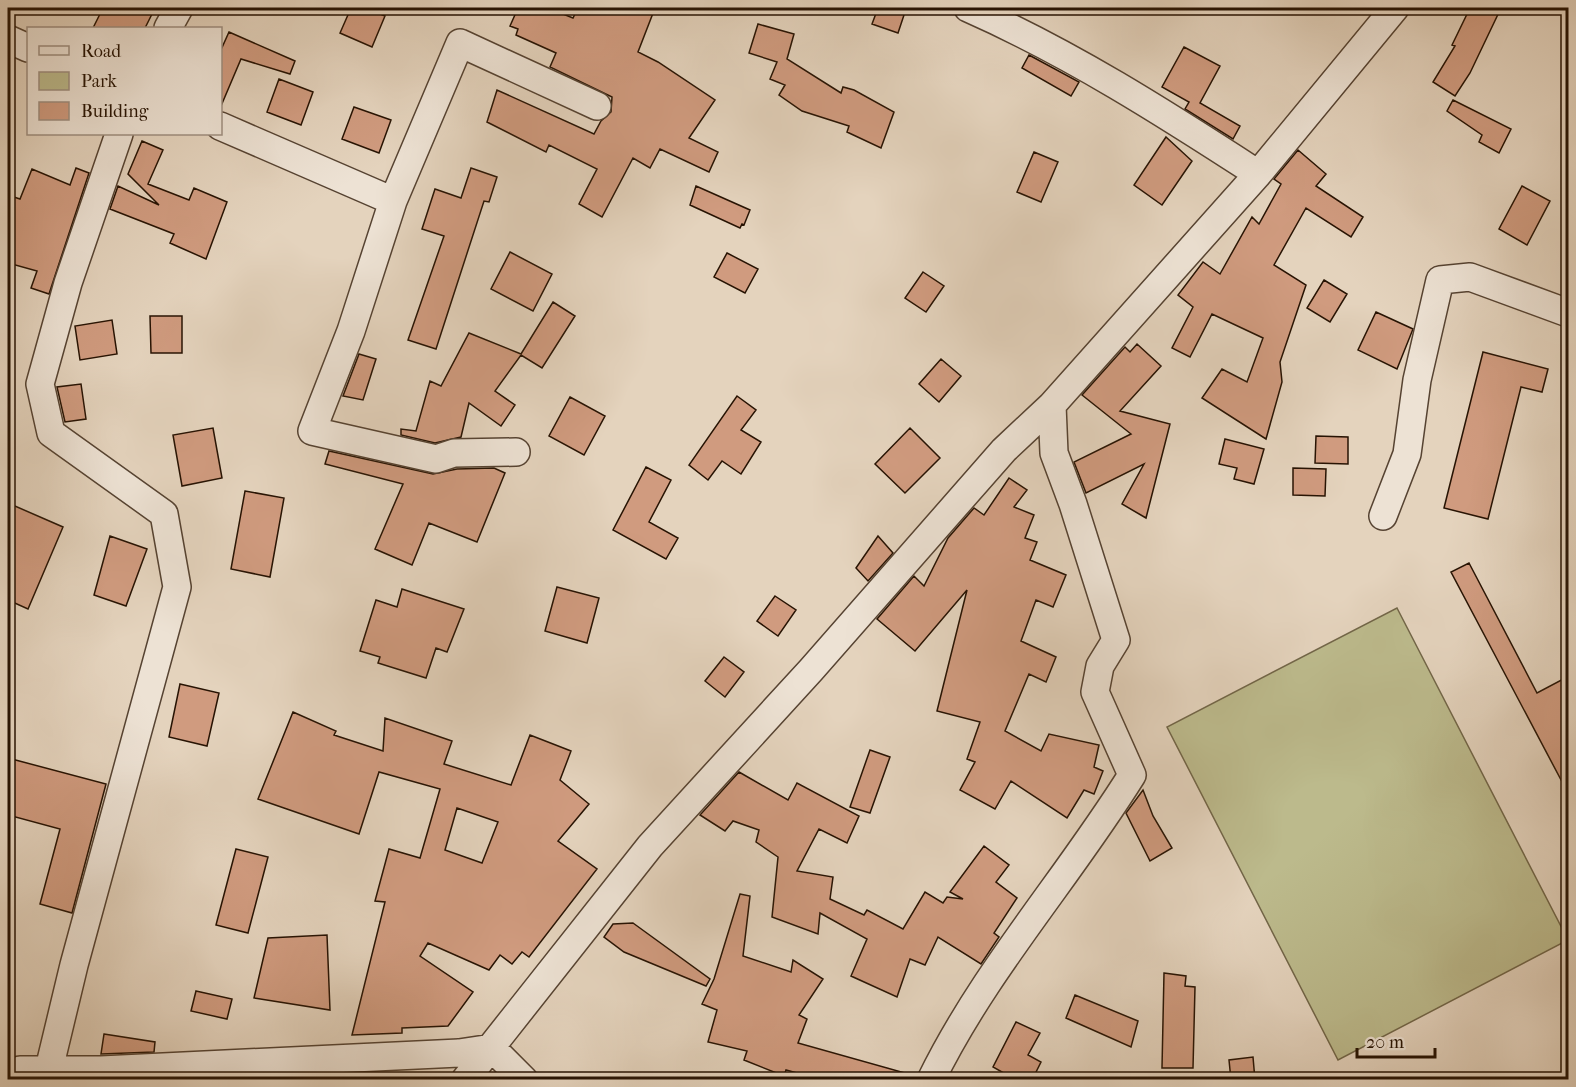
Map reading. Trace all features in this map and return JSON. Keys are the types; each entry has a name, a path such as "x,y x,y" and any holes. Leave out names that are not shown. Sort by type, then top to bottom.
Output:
{"street":[{"path":"169,27 179,8"},
{"path":"968,8 1025,33 1142,99 1258,174"},
{"path":"465,1080 650,846 811,670 1004,450 1052,405 1258,174 1395,8"},
{"path":"8,39 27,48"},
{"path":"516,452 454,453 436,459 312,431 351,331 393,201 460,43 597,106"},
{"path":"222,127 393,201"},
{"path":"49,1069 74,965 177,587 164,514 51,433 40,384 68,283 119,135"},
{"path":"1383,516 1407,454 1417,380 1440,280 1470,277 1569,314"},
{"path":"931,1080 995,973 1096,833 1132,776 1095,692 1100,666 1116,640 1073,504 1054,453 1052,405"},
{"path":"12,1067 101,1070 447,1053 492,1048"},
{"path":"492,1048 524,1080"}],"green space":[{"path":"1397,608 1568,940 1338,1060 1167,727"}],"building":[{"path":"103,8 155,8 146,27 94,27"},
{"path":"351,8 366,8 385,16 372,47 340,33"},
{"path":"518,8 548,8 573,18 578,8 655,8 638,52 658,62 715,100 689,138 718,152 709,172 660,149 650,168 633,158 602,217 579,204 597,169 549,145 546,152 487,122 497,90 594,134 601,121 611,112 612,97 550,67 556,53 516,35 518,29 510,26"},
{"path":"878,8 893,8 905,12 898,33 872,24"},
{"path":"1470,8 1501,8 1470,73 1455,96 1433,82 1455,46 1452,45"},
{"path":"758,24 794,34 787,59 841,93 843,87 854,90 894,112 881,148 847,132 849,126 802,111 779,95 785,85 770,79 777,62 749,53"},
{"path":"229,32 295,61 290,74 241,59 222,104 222,48"},
{"path":"1184,47 1220,66 1200,103 1240,126 1233,139 1185,109 1189,102 1162,87"},
{"path":"1029,55 1079,82 1071,96 1022,68"},
{"path":"279,79 313,92 301,125 267,112"},
{"path":"1453,100 1511,129 1499,153 1479,142 1482,135 1447,111"},
{"path":"354,107 391,120 379,153 342,139"},
{"path":"1166,137 1192,161 1162,205 1134,185"},
{"path":"142,141 163,150 148,184 189,200 194,188 227,202 206,259 170,243 174,234 110,209 118,186 159,205 128,174"},
{"path":"1298,150 1326,174 1316,186 1363,217 1351,237 1306,208 1274,265 1306,285 1280,362 1282,382 1266,439 1202,398 1222,369 1247,382 1263,338 1212,314 1190,357 1172,348 1193,307 1178,295 1203,262 1220,274 1252,217 1259,224 1281,184 1274,179"},
{"path":"1034,152 1058,162 1041,202 1017,192"},
{"path":"76,168 89,173 49,294 31,288 37,271 8,263 8,195 20,199 32,169 70,185"},
{"path":"471,168 497,177 489,202 484,201 436,349 408,340 444,236 422,229 435,189 461,198"},
{"path":"696,186 750,210 744,225 742,224 740,228 690,205"},
{"path":"1522,186 1550,201 1527,245 1499,229"},
{"path":"510,252 552,274 533,311 491,289"},
{"path":"727,253 758,269 745,293 714,277"},
{"path":"923,272 944,286 926,312 905,298"},
{"path":"1324,280 1347,294 1330,322 1307,308"},
{"path":"553,302 575,316 542,368 521,355 495,391 515,405 501,426 469,403 461,437 435,443 401,435 401,429 416,431 430,381 441,386 469,333 521,354"},
{"path":"1376,312 1413,329 1397,369 1358,350"},
{"path":"150,316 182,316 182,353 151,353"},
{"path":"112,320 117,354 80,360 75,326"},
{"path":"1137,344 1161,366 1120,411 1170,424 1146,518 1122,504 1144,464 1086,493 1074,462 1131,434 1082,395 1125,347 1130,352"},
{"path":"1483,352 1548,369 1542,392 1521,387 1488,519 1444,508"},
{"path":"359,354 376,359 363,400 343,396"},
{"path":"941,359 961,376 939,402 919,384"},
{"path":"81,384 86,419 65,422 57,387"},
{"path":"737,396 756,410 741,430 761,442 741,474 722,461 708,480 689,465"},
{"path":"570,397 605,416 584,455 549,436"},
{"path":"213,428 222,478 182,486 173,435"},
{"path":"910,428 940,458 905,493 875,464"},
{"path":"1316,436 1348,437 1348,464 1315,463"},
{"path":"1225,439 1264,449 1254,484 1234,479 1237,468 1219,464"},
{"path":"329,451 433,474 457,469 494,468 505,473 477,542 429,523 412,565 375,549 403,484 325,464"},
{"path":"646,467 671,480 649,522 678,538 666,559 613,530"},
{"path":"1293,468 1326,469 1325,496 1293,495"},
{"path":"1009,478 1027,490 1014,507 1034,515 1025,538 1037,542 1030,560 1066,575 1053,607 1036,600 1021,641 1056,657 1046,682 1029,674 1005,731 1041,751 1049,734 1099,745 1094,767 1103,771 1094,794 1084,790 1067,818 1011,781 995,809 960,790 975,762 967,759 980,722 937,711 967,590 915,651 877,619 914,576 924,586 948,538 974,508 984,515"},
{"path":"245,491 284,498 270,577 231,569"},
{"path":"8,503 63,527 28,609 8,600"},
{"path":"110,536 147,549 126,606 94,595"},
{"path":"878,536 893,553 868,581 856,568"},
{"path":"1469,563 1537,693 1569,676 1569,795 1451,572"},
{"path":"557,587 599,598 587,643 545,631"},
{"path":"402,589 464,609 447,652 436,648 426,678 378,663 380,657 360,651 376,600 397,607"},
{"path":"775,596 796,610 778,636 757,621"},
{"path":"724,657 744,672 725,697 705,681"},
{"path":"180,684 219,693 207,746 169,737"},
{"path":"293,712 336,731 334,735 383,751 385,718 452,741 444,764 511,785 530,735 571,751 560,780 589,804 558,841 597,869 529,957 522,952 512,964 500,955 489,970 428,943 420,956 473,992 448,1026 402,1028 402,1033 352,1035 385,902 375,901 389,849 420,858 440,789 379,772 359,834 258,799","holes":["457,808 498,822 482,863 445,850"]},
{"path":"870,750 890,757 870,813 850,807"},
{"path":"8,758 106,784 72,913 40,904 60,829 8,815"},
{"path":"739,772 788,800 797,783 859,816 847,843 819,829 797,871 833,877 830,899 864,915 867,910 903,929 925,892 943,903 947,897 963,899 950,892 984,846 1009,865 996,882 1017,898 994,933 999,937 981,964 938,937 925,965 910,959 897,997 851,976 867,939 820,913 818,934 772,917 778,857 756,842 759,830 733,821 725,831 700,815"},
{"path":"1143,790 1153,816 1172,848 1150,861 1126,813"},
{"path":"236,849 268,857 248,933 216,925"},
{"path":"740,894 750,896 743,956 791,972 793,960 823,979 799,1015 807,1019 798,1043 905,1073 904,1080 822,1080 786,1070 784,1076 744,1060 747,1051 708,1042 717,1010 702,1004 714,979"},
{"path":"633,923 710,979 706,986 624,952 604,937 613,924"},
{"path":"327,935 330,1010 254,998 268,938"},
{"path":"1164,973 1186,976 1185,986 1195,987 1193,1068 1162,1068"},
{"path":"196,991 232,999 227,1019 191,1011"},
{"path":"1075,995 1138,1021 1131,1047 1066,1018"},
{"path":"1016,1022 1040,1033 1028,1055 1041,1062 1032,1080 1016,1080 993,1067"},
{"path":"104,1034 155,1042 154,1052 101,1054"},
{"path":"1253,1057 1255,1080 1231,1080 1229,1060"}]}
